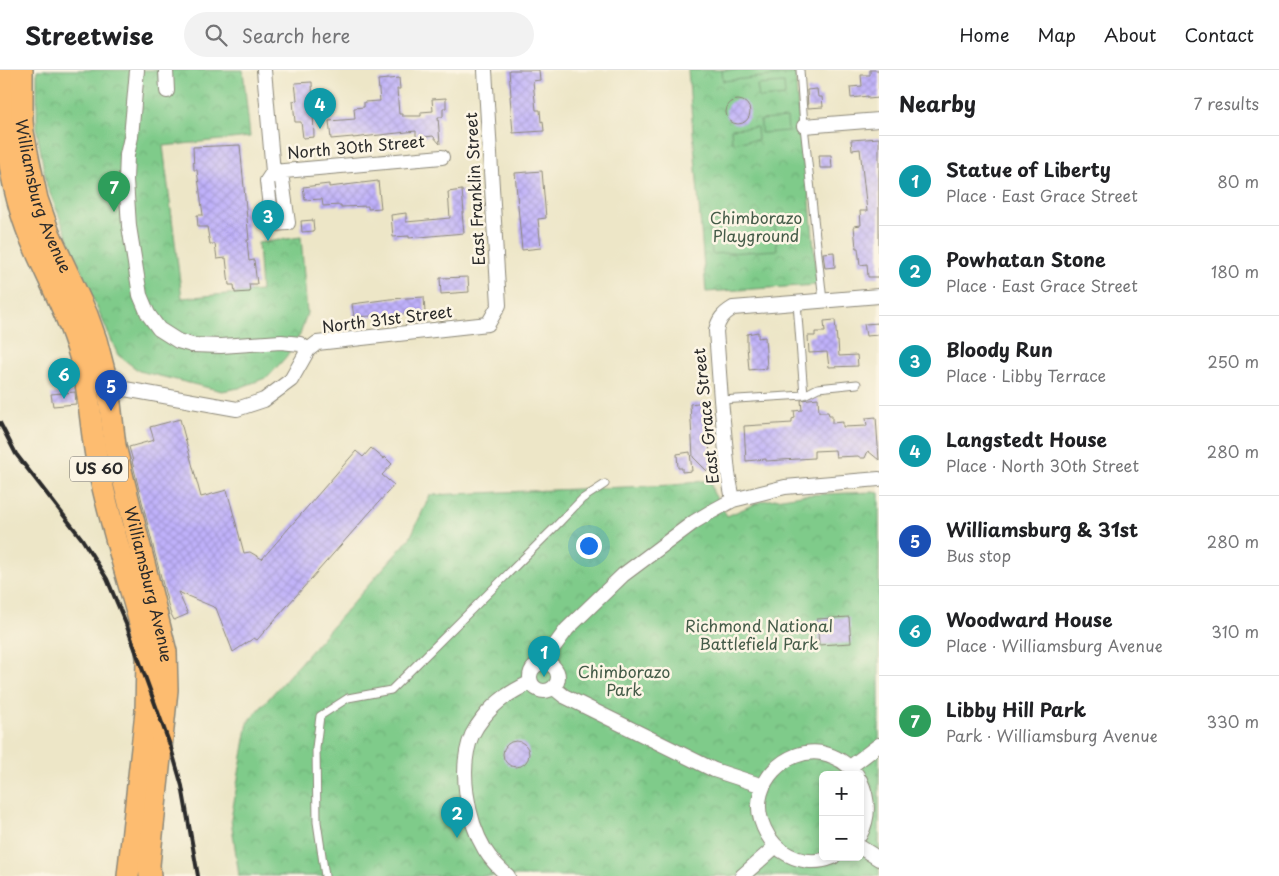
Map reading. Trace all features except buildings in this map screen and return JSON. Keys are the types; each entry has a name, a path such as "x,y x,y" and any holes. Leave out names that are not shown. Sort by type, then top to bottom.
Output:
{"main road":[{"name":"Williamsburg Avenue","path":"4,70 4,107 8,155 16,195 87,316 96,340 108,386 126,533 147,658 146,712 128,876"},
{"name":"Williamsburg Avenue","path":"22,70 22,121 37,199 40,236 80,356 87,385 97,459 104,492 126,533 166,652 167,690 149,865 150,876"}],"street":[{"path":"136,70 126,180 129,226 138,287 148,314 159,329 178,341 192,345 221,346 280,342 300,344 308,350"},
{"path":"166,70 167,91"},
{"name":"North 30th Street","path":"264,70 273,172 442,157"},
{"name":"East Franklin Street","path":"485,70 500,305"},
{"path":"804,126 879,120"},
{"path":"798,303 879,296"},
{"name":"East Grace Street","path":"508,876 486,852 471,819 467,790 466,760 472,734 491,707 503,697 531,682 534,668 540,664 547,663 550,652 567,629 624,575 686,528 733,500 728,473 721,400 717,325 725,312 732,308 798,303"},
{"name":"North 31st Street","path":"87,385 108,386 237,409 264,400 291,380 308,350 317,343 488,324 500,305"},
{"path":"733,500 785,488 879,479"},
{"path":"531,682 535,688 541,691 554,688 558,675 555,669 547,663"},
{"path":"554,688 564,696 714,770 763,786"},
{"path":"819,860 807,861 790,856 776,846 765,831 759,814 763,786 770,773 781,763 793,756 807,753 822,753 836,757 853,771 879,745"},
{"path":"864,788 868,804 868,814 864,827"},
{"path":"745,873 776,846"},
{"path":"864,850 879,859"}],"lane":[{"path":"800,70 804,126 823,301"},
{"path":"798,303 804,395"},
{"path":"721,400 804,395 818,388 857,384"},
{"path":"325,876 317,822 316,748 320,716 348,698 391,690 582,499 605,484"}],"green space":[{"path":"37,70 243,70 250,137 163,146 182,298 261,291 258,243 301,237 307,313 300,335 286,357 268,377 239,388 222,391 139,371 118,355 47,186 37,132"},
{"name":"Chimborazo Playground","path":"688,70 795,70 802,162 807,166 817,285 706,292"},
{"path":"722,70 792,70 792,74 723,81"},
{"path":"784,83 785,96 759,98 757,85"},
{"path":"787,118 788,131 761,133 761,120"},
{"path":"757,127 758,140 732,142 731,129"},
{"path":"774,218 777,250 712,254 709,222"},
{"name":"Chimborazo Park","path":"710,480 713,492 727,516 762,501 802,495 879,493 879,876 239,876 231,819 248,722 410,538 430,495 674,485"}],"railway":[{"path":"0,423 16,454 82,539 107,579 126,624 171,748 182,786 198,876"}],"place":[{"name":"Langstedt House","path":"320,129"},
{"name":"Libby Hill Park","path":"114,212"},
{"name":"Bloody Run","path":"268,241"},
{"name":"Woodward House","path":"64,399"},
{"name":"Williamsburg & 31st","path":"111,411"},
{"name":"Statue of Liberty","path":"544,677"},
{"name":"Powhatan Stone","path":"457,838"}],"park label":[{"name":"Richmond National Battlefield Park","path":"759,635"}]}
